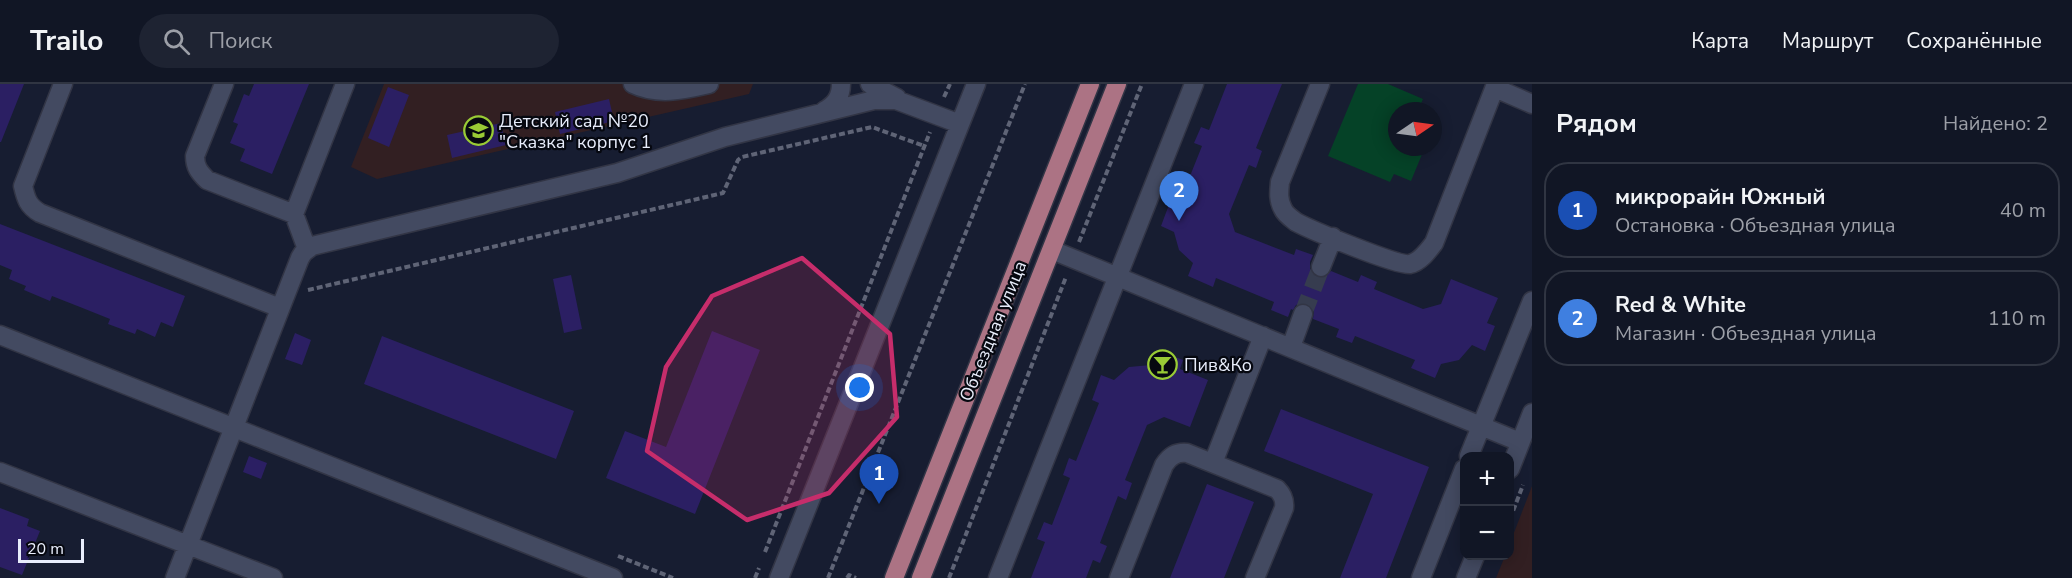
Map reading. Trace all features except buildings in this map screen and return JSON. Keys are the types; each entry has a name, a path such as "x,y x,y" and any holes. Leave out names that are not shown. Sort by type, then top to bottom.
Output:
{"main road":[{"name":"Объездная улица","path":"894,578 1090,84"},
{"name":"Объездная улица","path":"921,578 1117,84"},
{"path":"1029,240 1052,250"}],"street":[{"path":"63,84 23,186 26,200 31,208 280,308"},
{"path":"224,84 195,156 195,165 207,180 294,214"},
{"path":"307,249 294,214 345,84"},
{"path":"633,84 672,92 709,84"},
{"path":"821,114 837,100 841,84"},
{"path":"870,84 908,103 960,124"},
{"path":"779,578 976,84"},
{"path":"999,578 1194,84"},
{"path":"1320,84 1280,182 1278,196 1283,210 1294,221 1396,262 1410,264 1423,257 1434,243 1496,86 1532,104"},
{"path":"175,578 300,258 307,249 320,243 617,173 725,137 885,99 908,103"},
{"path":"1321,267 1333,237"},
{"path":"1052,250 1520,442"},
{"path":"1471,452 1532,301"},
{"path":"1291,348 1304,314"},
{"path":"0,335 613,578"},
{"path":"1214,463 1263,336"},
{"path":"1514,457 1532,412"},
{"path":"1119,578 1164,465 1170,457 1179,452 1214,463 1277,489 1281,493 1285,501 1255,578"},
{"path":"0,472 273,578"},
{"path":"1421,578 1460,479"},
{"path":"1466,578 1473,560"}],"path":[{"path":"764,556 950,84"},
{"path":"828,578 1025,84"},
{"path":"949,578 1142,84"},
{"path":"305,291 723,193 738,160 742,157 872,127 924,146"},
{"path":"1514,506 1524,481"},
{"path":"755,578 760,567"},
{"path":"848,576 856,578"}],"highlighted area":[{"path":"802,258 890,334 897,417 829,493 747,520 647,451 666,367 712,296"}],"shaded area":[{"name":"Детский сад №20 \"Сказка\" корпус 1","path":"384,84 753,84 749,94 377,179 351,167"},
{"path":"1532,486 1532,578 1496,578 1503,560 1514,560 1514,533"}],"green space":[{"path":"1358,84 1388,84 1423,99 1422,102 1388,102 1388,156 1421,156 1411,181 1394,174 1390,182 1328,156"}],"tunnel":[{"path":"1303,314 1321,267"}],"place":[{"name":"Детский сад №20 \"Сказка\" корпус 1","path":"478,131"},
{"name":"Red & White","path":"1179,221"},
{"name":"Пив&Ко","path":"1163,365"},
{"name":"микрорайн Южный","path":"879,504"}]}
